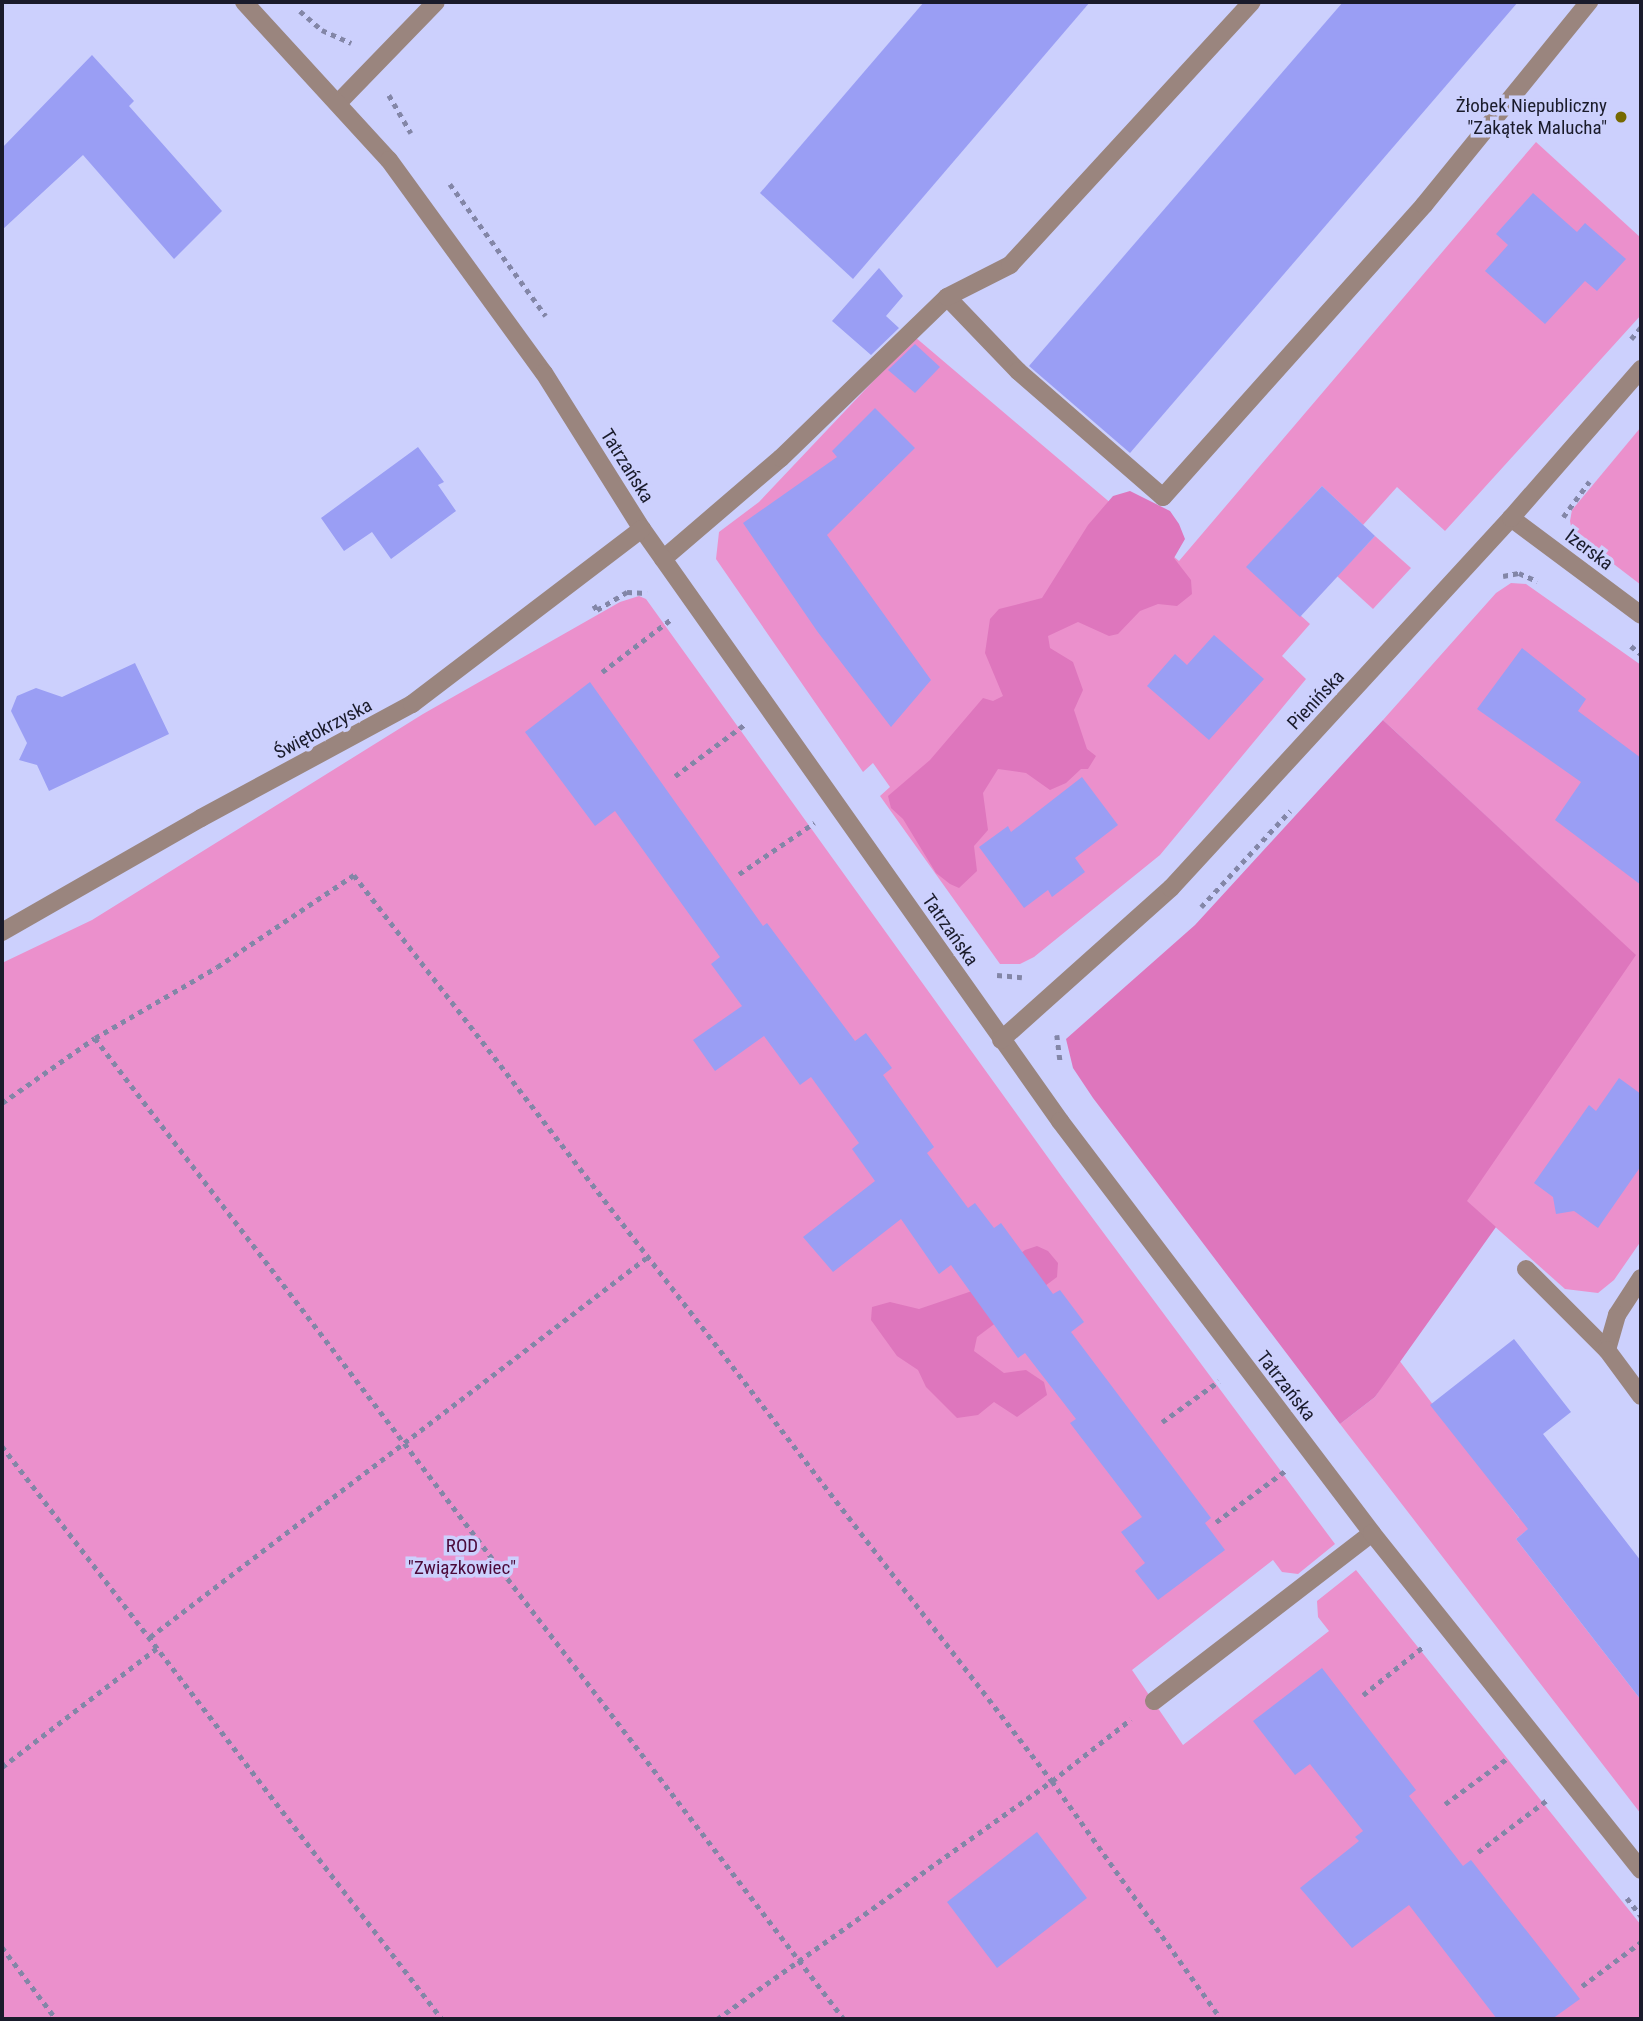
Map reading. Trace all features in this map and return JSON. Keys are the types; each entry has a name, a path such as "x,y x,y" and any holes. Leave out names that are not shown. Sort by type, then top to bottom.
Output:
{"street":[{"name":"Tatrzańska","path":"244,2 339,102 389,160 544,373 642,529 1001,1040 1243,1365 1641,1870"},
{"path":"339,102 436,2"},
{"path":"663,559 781,458 947,297 1010,265 1252,2"},
{"path":"947,297 1018,371 1163,497 1424,205 1589,2"},
{"name":"Pienińska","path":"1001,1040 1171,888 1511,518 1641,369"},
{"name":"Izerska","path":"1511,518 1641,615"},
{"name":"Świętokrzyska","path":"2,932 201,818 412,704 642,529"},
{"path":"1526,1269 1607,1350 1641,1396"},
{"path":"1607,1350 1616,1315 1641,1279"},
{"path":"1154,1701 1372,1532"}],"path":[{"path":"297,9 322,30 350,41 373,66 420,145"},
{"path":"445,178 549,321"},
{"path":"1562,527 1571,504 1597,472"},
{"path":"1494,584 1519,573 1548,588"},
{"path":"602,672 671,620"},
{"path":"1622,640 1641,654"},
{"path":"675,776 745,724"},
{"path":"1199,910 1297,802"},
{"path":"739,874 814,822"},
{"path":"2,1103 95,1038 217,967 354,875 646,1258 1052,1781 1221,2019"},
{"path":"991,971 1008,979 1030,972"},
{"path":"95,1038 844,2019"},
{"path":"149,1637 646,1258"},
{"path":"1162,1422 1243,1365"},
{"path":"2,1446 442,2019"},
{"path":"1216,1522 1289,1469"},
{"path":"1363,1695 1427,1644"},
{"path":"2,1767 157,1648"},
{"path":"717,2019 1052,1781 1154,1701"},
{"path":"1445,1804 1513,1754"},
{"path":"1478,1852 1548,1800"},
{"path":"1582,1986 1641,1941"},
{"path":"2,1947 56,2019"}],"green space":[{"path":"1536,142 1641,238 1641,315 1445,531 1397,487 1363,525 1322,486 1247,567 1310,624 1282,656 1306,679 1160,855 1034,957 1020,964 1000,964 880,796 890,787 873,763 863,772 716,559 719,532 759,502 915,337 1179,561"},
{"path":"1641,427 1641,585 1572,532 1570,521 1572,510"},
{"path":"1375,536 1411,568 1373,609 1337,576"},
{"path":"1511,583 1526,584 1641,665 1641,1241 1614,1280 1598,1293 1565,1289 1466,1201 1635,955 1383,720 1496,593"},
{"name":"ROD \"Związkowiec\"","path":"639,596 646,599 1062,1177 1335,1544 1298,1574 1282,1572 1273,1560 1132,1670 1183,1745 1329,1631 1318,1617 1317,1601 1356,1570 1641,1925 1641,2019 2,2019 2,963 92,920 423,714 620,602"},
{"path":"1399,1360 1519,1518 1575,1476 1583,1486 1516,1539 1641,1700 1641,1814 1340,1424 1375,1397"}],"shaded area":[{"path":"1130,491 1170,511 1179,524 1185,539 1174,558 1191,580 1192,594 1177,606 1158,604 1140,611 1118,634 1109,636 1078,622 1048,636 1050,648 1073,662 1083,690 1074,710 1087,749 1096,756 1088,769 1081,769 1066,783 1050,790 1026,773 998,769 983,793 988,830 974,846 977,871 959,888 936,873 903,819 891,808 888,796 930,760 983,698 993,701 1003,696 985,653 990,619 999,609 1042,598 1088,525 1113,496"},
{"path":"1383,720 1636,955 1467,1201 1496,1227 1375,1397 1340,1424 1093,1098 1073,1068 1066,1039 1195,925"},
{"path":"1037,1246 1048,1251 1058,1263 1057,1277 977,1337 974,1351 1004,1373 1026,1370 1044,1382 1047,1395 1017,1417 994,1402 978,1415 957,1418 926,1387 918,1370 897,1356 871,1320 872,1307 890,1302 919,1309 972,1291 1025,1250"}],"building":[{"path":"924,2 1090,2 853,279 760,193"},
{"path":"1343,2 1518,2 1130,453 1029,366"},
{"path":"92,55 134,101 129,106 222,211 174,259 83,155 2,230 2,148"},
{"path":"1533,193 1577,232 1585,223 1626,259 1597,291 1585,281 1545,324 1485,271 1508,245 1496,234"},
{"path":"879,268 903,296 886,316 899,328 871,355 832,321"},
{"path":"915,344 940,367 915,393 888,370"},
{"path":"875,408 915,448 827,535 931,680 891,727 817,631 743,523 837,457 832,451"},
{"path":"418,447 444,482 438,485 456,511 391,559 372,532 344,551 321,518"},
{"path":"1322,486 1375,536 1300,617 1246,567"},
{"path":"1214,635 1264,679 1209,740 1147,686 1175,654 1187,665"},
{"path":"1522,648 1586,699 1578,711 1641,758 1641,885 1555,820 1581,782 1477,709"},
{"path":"135,663 169,734 49,791 37,765 19,760 27,743 11,711 17,696 36,688 62,697"},
{"path":"590,682 763,926 767,923 855,1041 866,1033 892,1068 883,1075 934,1147 927,1153 968,1208 975,1203 994,1228 1001,1223 1053,1294 1060,1290 1084,1322 1071,1332 1211,1518 1205,1523 1225,1550 1158,1600 1135,1571 1145,1563 1121,1532 1142,1517 1070,1423 1076,1419 1025,1353 1018,1358 951,1265 939,1274 901,1219 833,1272 803,1237 875,1181 852,1149 859,1143 811,1077 800,1085 764,1036 715,1071 693,1040 742,1006 711,964 720,957 615,811 595,826 525,732"},
{"path":"1082,777 1118,825 1075,858 1085,872 1052,897 1048,890 1024,908 979,847 1008,826 1011,832"},
{"path":"1619,1078 1641,1094 1641,1166 1598,1228 1574,1211 1556,1214 1553,1197 1534,1183 1589,1105 1596,1111"},
{"path":"1514,1339 1571,1412 1543,1434 1641,1561 1641,1700 1516,1539 1528,1529 1430,1405"},
{"path":"1322,1668 1416,1790 1409,1796 1463,1866 1471,1860 1580,1999 1552,2019 1497,2019 1409,1905 1352,1948 1300,1888 1359,1841 1355,1837 1363,1831 1310,1764 1295,1775 1253,1721"},
{"path":"1037,1832 1087,1898 997,1968 947,1902"}],"place":[{"name":"Żłobek Niepubliczny \"Zakątek Malucha\"","path":"1621,117"}]}
